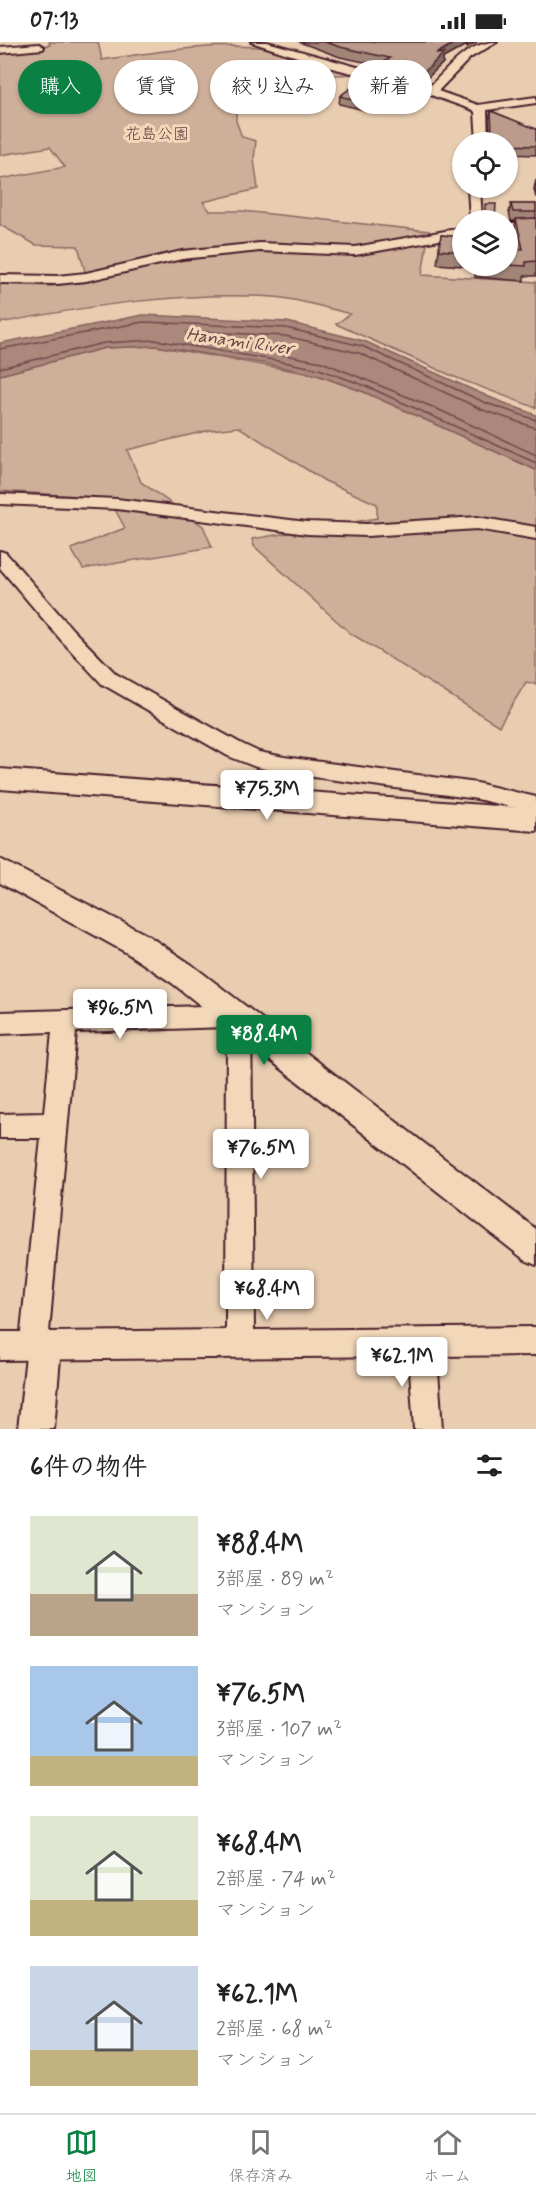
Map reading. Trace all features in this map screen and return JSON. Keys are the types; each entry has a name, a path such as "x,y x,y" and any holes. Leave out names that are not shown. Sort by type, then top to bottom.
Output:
{"street":[{"path":"256,42 348,69"},
{"path":"492,42 466,56 432,91 497,117"},
{"path":"0,50 39,47"},
{"path":"479,109 536,99"},
{"path":"479,109 481,132"},
{"path":"518,227 536,227"},
{"path":"0,279 57,280 86,277 182,255 260,247 356,252 452,234"},
{"path":"0,500 117,504 307,528 367,530 477,523 536,533"},
{"path":"0,557 67,635 109,679 235,750 256,759 284,765 477,791 536,805"},
{"path":"0,779 536,820"},
{"path":"0,870 137,944 239,1016 536,1249"},
{"path":"0,1023 239,1016"},
{"path":"239,1016 240,1344"},
{"path":"36,1429 39,1345 65,1021"},
{"path":"0,1126 56,1125"},
{"path":"0,1346 536,1341"},
{"path":"422,1343 428,1429"}],"green space":[{"name":"花島公園","path":"49,42 98,42 102,60 163,51 247,46 278,50 313,60 210,60 210,114 236,114 242,137 256,141 254,159 258,189 203,202 210,211 242,211 429,231 422,275 536,282 536,408 457,378 336,324 350,314 283,298 206,296 136,301 0,323 0,284 50,286 88,282 78,246 36,245 0,225 0,179 65,167 50,147 0,155 0,51 50,45"},
{"name":"花島公園","path":"336,67 348,71 348,74 336,75"},
{"path":"156,346 317,375 364,392 536,470 536,684 526,682 499,726 350,633 254,546 252,539 377,518 377,504 325,481 239,427 210,430 127,450 141,482 203,526 212,547 83,569 71,549 125,528 109,498 0,491 0,375 105,348"}],"water":[{"name":"Hanami River","path":"143,315 287,322 364,341 489,397 536,415 536,470 364,392 317,375 267,364 156,346 105,348 0,375 0,343"}],"building":[{"path":"325,42 456,42 436,54 444,53 432,64 432,60 387,60 390,58"},
{"path":"348,90 348,98 340,96"},
{"path":"491,111 536,129 536,146 518,145 518,132 492,132"},
{"path":"485,204 496,204 496,210 485,210"},
{"path":"511,204 536,204 536,212 512,210"},
{"path":"536,218 536,261 526,262 526,266 518,266 518,249 523,249 518,219"},
{"path":"441,235 452,236 452,251 439,250"}]}
